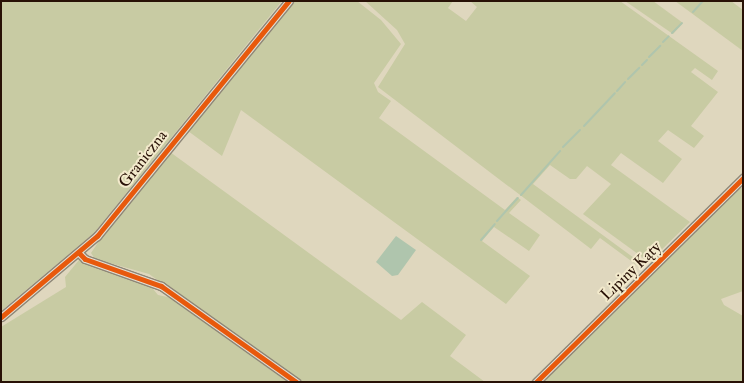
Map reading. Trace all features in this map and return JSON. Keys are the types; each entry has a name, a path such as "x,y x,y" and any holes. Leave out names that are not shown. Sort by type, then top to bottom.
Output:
{"street":[{"name":"Graniczna","path":"1,317 98,236 289,1"},
{"name":"Lipiny Kąty","path":"536,382 743,178"},
{"path":"79,253 85,259 161,286 296,382"}],"shaded area":[{"path":"1,1 282,1 94,233 1,311"},
{"path":"291,1 357,1 381,20 401,44 374,83 378,92 391,101 379,118 505,210 517,197 521,200 509,213 540,235 529,251 494,227 482,241 530,276 506,304 241,110 222,156 188,131"},
{"path":"365,1 453,1 448,8 466,21 477,7 470,1 620,1 718,71 712,80 695,68 691,72 718,92 691,126 704,136 694,148 668,130 658,141 682,159 663,183 621,153 611,165 690,222 649,262 583,214 611,184 587,166 576,179 570,179 550,165 533,184 645,266 642,269 600,238 591,249 378,87 405,44 397,30"},
{"path":"625,1 653,1 683,23 673,34"},
{"path":"675,1 731,1 743,10 743,51"},
{"path":"170,152 401,320 422,302 466,335 450,356 485,382 301,382 149,274 95,259 91,253 99,241"},
{"path":"740,187 743,189 743,291 721,299 724,305 743,316 743,382 542,382"},
{"path":"396,236 416,250 398,275 392,276 376,262"},
{"path":"79,260 149,284 158,295 172,298 211,323 290,382 1,382 1,327 66,287 65,277"}],"waterway":[{"path":"693,12 703,1"},
{"path":"672,33 682,23"},
{"path":"663,42 669,36"},
{"path":"649,57 660,46"},
{"path":"642,65 647,60"},
{"path":"628,79 639,68"},
{"path":"617,91 625,82"},
{"path":"584,126 615,93"},
{"path":"563,147 580,130"},
{"path":"521,195 560,151"},
{"path":"497,221 518,198"},
{"path":"481,240 495,224"}],"cycle path":[{"path":"1,317 97,236 289,1"},
{"path":"536,382 743,178"},
{"path":"79,253 85,259 161,286 296,382"}]}
